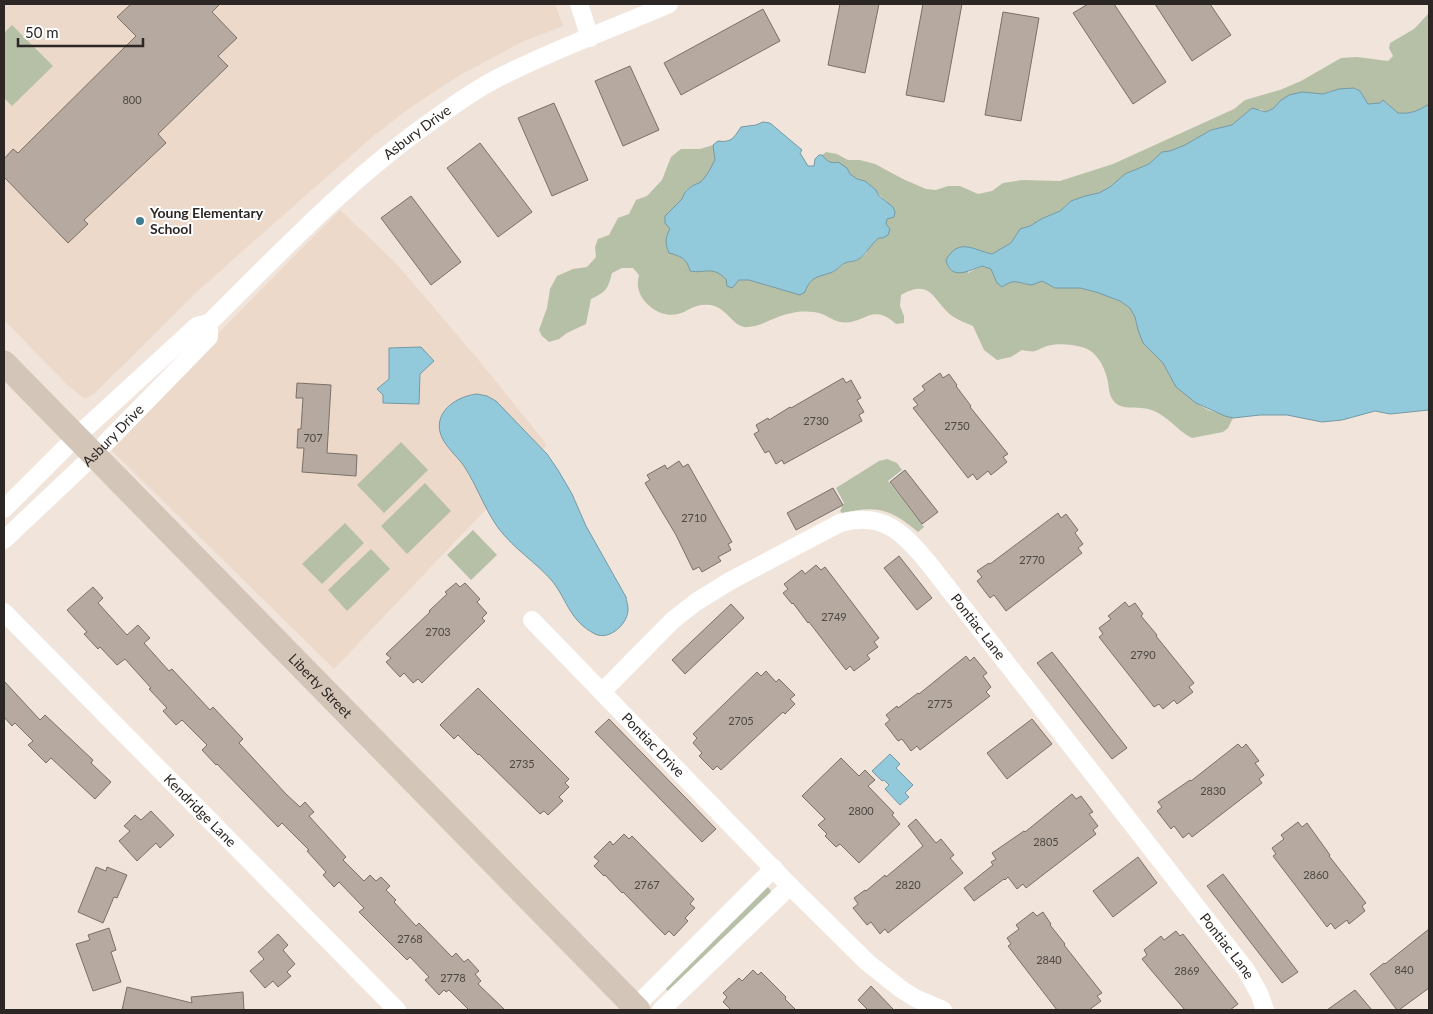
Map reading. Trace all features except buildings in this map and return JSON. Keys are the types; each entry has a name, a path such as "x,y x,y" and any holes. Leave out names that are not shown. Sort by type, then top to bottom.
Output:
{"street":[{"path":"578,4 590,38"},
{"name":"Asbury Drive","path":"4,509 76,437 197,326 209,323 337,197 399,144 495,80 551,53 669,4"},
{"name":"Asbury Drive","path":"4,540 94,455 209,337 209,323"},
{"name":"Liberty Street","path":"4,363 637,1008"},
{"name":"Pontiac Lane","path":"602,692 673,620 709,594 840,523 862,519 882,522 892,527 910,542 930,565 1246,970 1259,993 1265,1010"},
{"name":"Kendridge Lane","path":"4,612 396,1010"},
{"name":"Pontiac Drive","path":"532,620 790,886 885,977 915,998 943,1010"},
{"path":"637,1008 774,868"},
{"path":"661,1010 790,886"}],"shaded area":[{"name":"Young Elementary School","path":"4,4 555,4 563,26 522,42 460,75 411,107 371,138 198,291 95,393 85,399 66,384 4,320"},
{"path":"340,210 394,261 481,363 547,445 334,669 107,446"}],"green space":[{"path":"1429,13 1429,104 1411,112 1398,113 1383,100 1380,103 1368,104 1360,91 1331,91 1323,94 1302,92 1280,101 1274,108 1266,112 1261,109 1249,111 1232,125 1211,130 1185,145 1162,152 1149,164 1125,174 1110,187 1099,193 1071,201 1060,211 1020,229 1011,243 992,254 969,247 968,273 982,266 991,269 997,283 1016,280 1024,284 1042,281 1055,288 1080,288 1120,301 1130,308 1135,317 1138,330 1163,363 1176,387 1208,410 1233,418 1228,428 1223,432 1192,438 1155,411 1120,406 1111,396 1107,376 1100,360 1092,352 1082,347 1064,344 1051,345 1033,351 1022,350 1011,357 997,360 984,350 973,326 952,316 931,293 919,289 911,290 901,295 900,306 904,316 904,323 896,324 888,317 874,314 855,321 840,322 818,313 796,312 759,325 743,327 721,310 710,305 697,306 672,315 654,310 641,296 638,287 639,275 633,268 622,268 612,273 608,286 603,292 591,299 586,324 559,339 549,342 542,336 539,330 547,308 550,289 557,276 573,269 587,267 596,257 595,247 598,239 609,235 618,218 629,214 636,200 647,196 662,180 671,157 681,149 700,149 713,145 715,160 701,182 685,191 670,229 669,252 682,258 698,272 710,270 718,272 732,288 739,280 749,280 800,295 816,277 835,271 845,263 856,261 866,254 872,243 879,238 886,224 887,202 865,181 857,179 850,174 847,168 827,161 822,155 826,152 837,154 848,160 860,160 875,164 926,189 936,190 948,186 960,186 978,194 992,191 1003,183 1022,180 1060,181 1113,164 1234,109 1245,100 1280,90 1301,81 1341,58 1357,57 1388,61 1393,56 1389,48 1390,43 1414,29"},
{"path":"12,25 53,66 12,106 4,98 4,33"},
{"path":"401,442 428,470 384,513 357,485"},
{"path":"887,459 897,463 902,470 888,481 924,527 918,532 900,518 883,511 865,509 842,513 840,511 844,503 836,488 879,461"},
{"path":"425,483 451,511 407,554 381,526"},
{"path":"345,523 364,543 322,584 302,564"},
{"path":"473,530 497,555 471,580 447,555"},
{"path":"371,549 390,569 347,611 328,590"},
{"path":"767,887 771,893 668,991 664,987"}],"water":[{"path":"1354,88 1360,91 1368,104 1380,103 1383,100 1398,113 1414,112 1429,104 1429,410 1390,414 1375,411 1342,420 1322,422 1287,415 1233,418 1225,416 1196,403 1176,387 1163,363 1143,343 1135,317 1130,308 1120,301 1080,288 1055,288 1042,281 1032,285 1013,282 1002,287 997,283 991,269 982,266 961,273 952,270 948,266 946,260 956,249 967,247 992,254 1011,243 1020,229 1060,211 1071,201 1099,193 1110,187 1125,174 1149,164 1162,152 1185,145 1211,130 1232,125 1252,108 1266,112 1274,108 1289,95 1302,92 1323,94 1339,89"},
{"path":"763,122 770,123 802,150 800,153 808,166 814,166 815,159 819,155 822,155 831,162 838,162 847,168 850,174 857,179 865,181 876,190 879,196 893,207 895,212 894,217 887,219 886,224 890,229 888,235 876,240 857,260 845,263 836,270 814,279 805,292 800,295 749,280 739,280 732,288 727,286 726,279 716,272 690,271 685,260 669,253 667,247 666,238 670,229 665,223 665,216 682,199 685,192 701,182 708,173 715,160 713,145 718,141 732,139 741,127"},
{"path":"421,347 434,361 420,374 419,404 383,403 383,395 377,389 389,379 389,348"},
{"path":"477,394 487,396 496,401 547,454 572,494 586,526 626,597 627,614 622,625 612,633 601,636 580,623 570,611 553,582 499,529 464,466 444,441 439,424 444,411 456,401"},
{"path":"890,754 900,764 896,768 913,785 905,793 909,797 900,805 885,789 889,785 872,771"}],"place":[{"name":"Young Elementary School","path":"140,221"}]}
